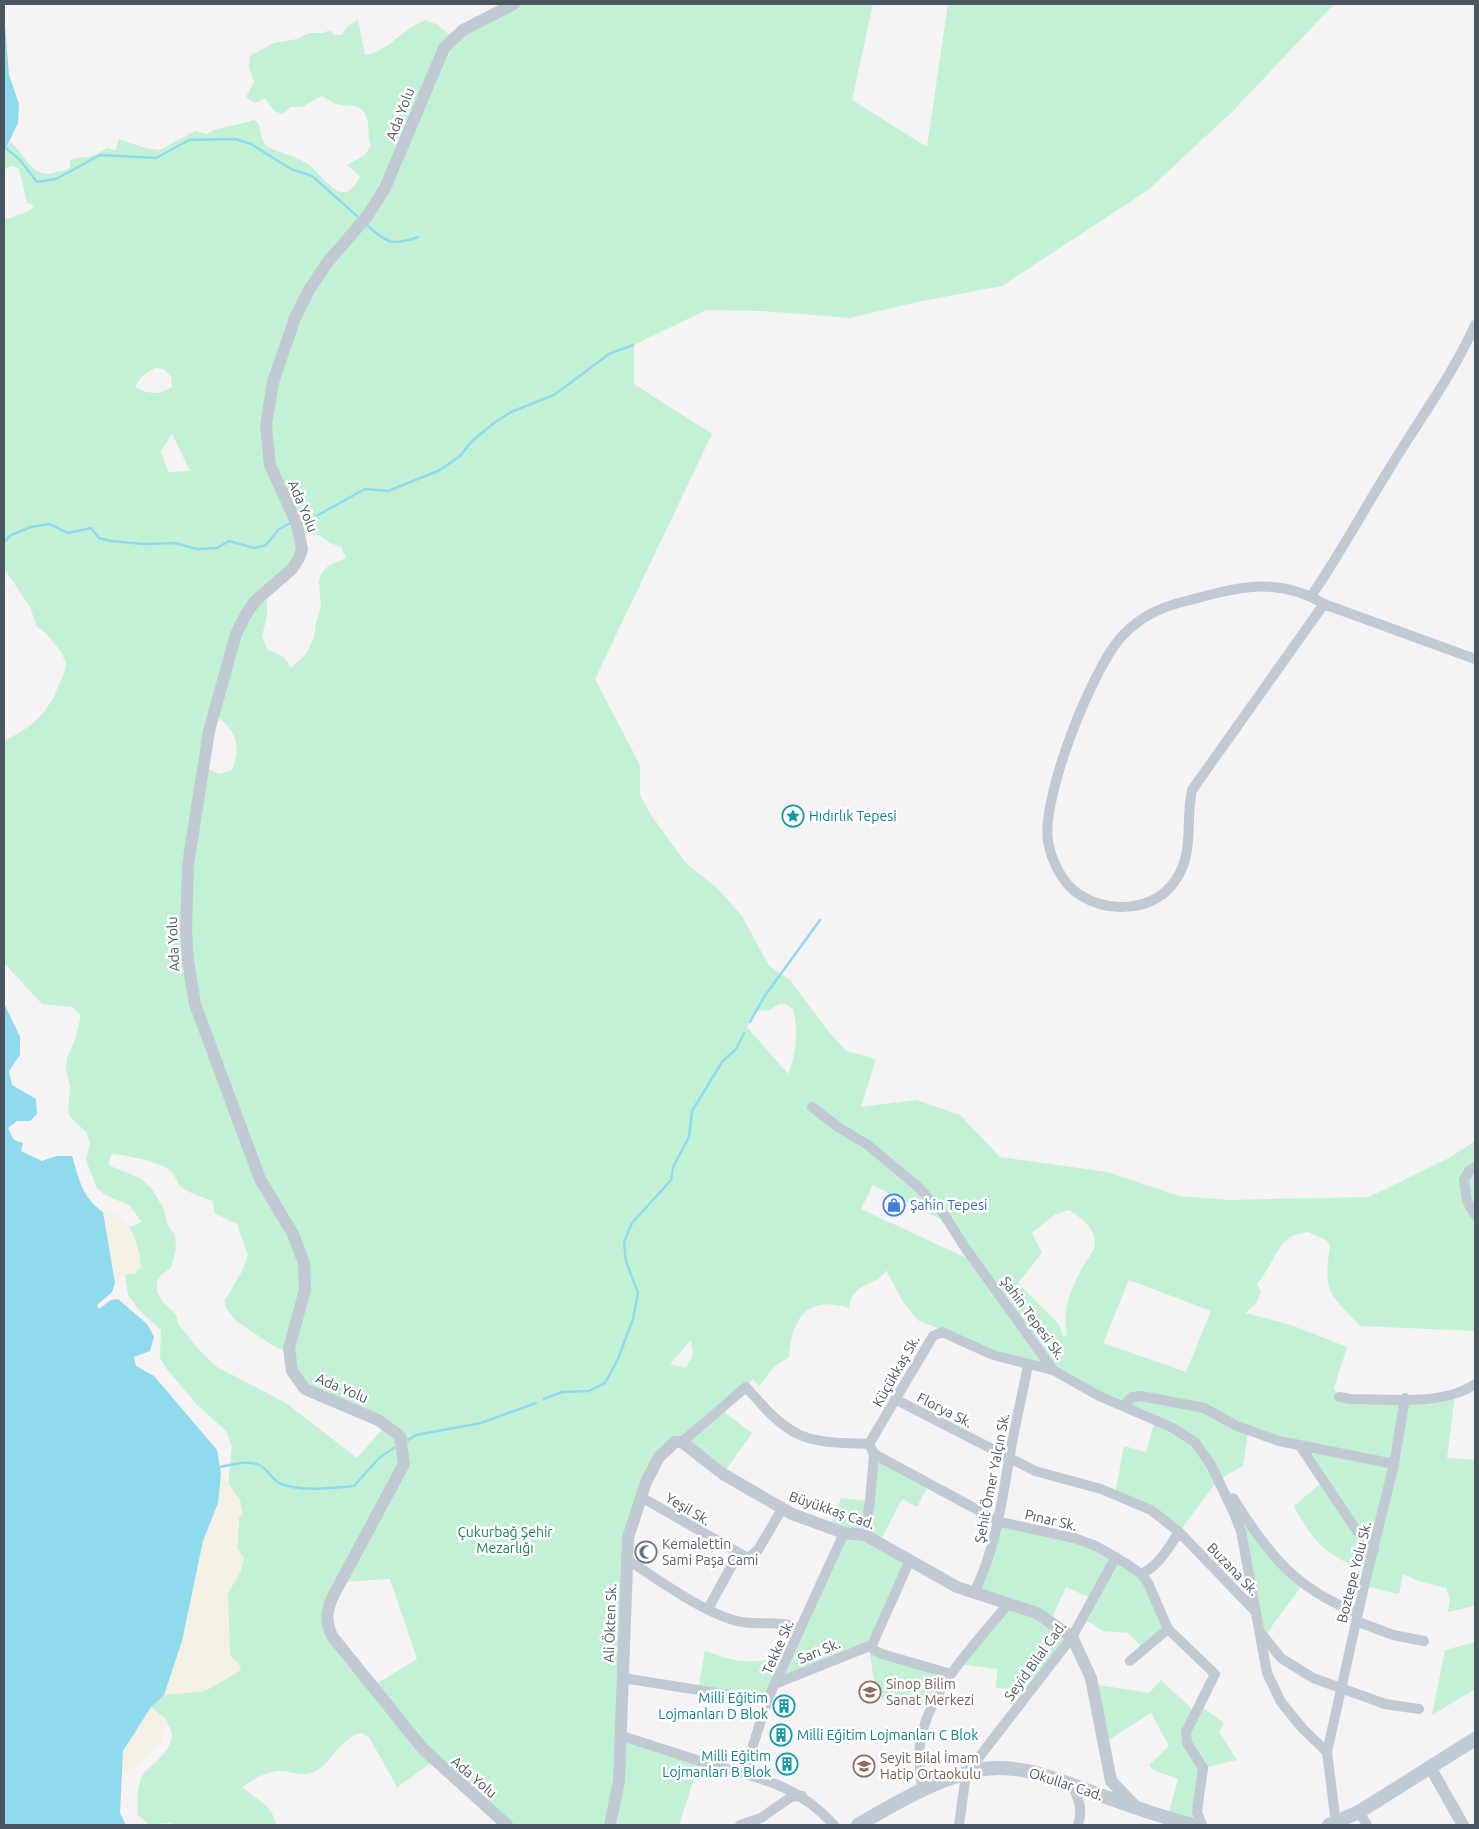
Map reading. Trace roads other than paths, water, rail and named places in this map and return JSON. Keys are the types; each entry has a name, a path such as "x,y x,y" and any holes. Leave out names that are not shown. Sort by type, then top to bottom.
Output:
{"main road":[{"path":"1332,1824 1359,1812 1475,1739"},
{"name":"Okullar Cad.","path":"858,1825 902,1799 966,1774 975,1771 1009,1768 1040,1773 1138,1809 1193,1825"}],"street":[{"name":"Ada Yolu","path":"508,1825 423,1750 332,1636 328,1627 326,1619 332,1598 404,1464 400,1436 378,1420 305,1389 292,1371 289,1348 305,1290 304,1263 292,1234 260,1179 195,1004 188,961 186,899 188,865 209,731 228,657 246,614 255,602 292,569 302,549 301,534 274,476 266,441 269,396 281,356 295,318 309,290 327,263 368,214 385,188 444,48 467,27 514,4"},
{"path":"1311,596 1330,570 1393,462 1464,349 1475,325"},
{"path":"1324,604 1192,790 1188,807 1190,833 1187,859 1175,882 1159,899 1148,904 1116,907 1094,902 1079,895 1065,881 1056,864 1048,841 1048,815 1057,773 1108,653 1124,634 1146,615 1160,607 1241,586 1274,586 1311,596 1324,604 1475,659"},
{"name":"Şahin Tepesi Sk.","path":"812,1107 838,1128 868,1145 917,1186 943,1212 964,1246 1053,1370 1098,1396 1182,1432 1203,1451 1221,1485 1240,1531 1256,1612"},
{"path":"1475,1166 1469,1170 1464,1180 1467,1201 1475,1215"},
{"name":"Küçükkaş Sk.","path":"869,1444 933,1336 942,1332 993,1355 1053,1370"},
{"name":"Şehit Ömer Yalçın Sk.","path":"974,1593 993,1548 1000,1522 1009,1458 1028,1365"},
{"path":"1339,1397 1351,1399 1433,1399 1456,1395 1475,1384"},
{"path":"682,1442 746,1387 772,1416 800,1435 833,1442 869,1444 874,1454 870,1501 864,1536"},
{"path":"1123,1406 1132,1397 1141,1396 1204,1408 1248,1430 1300,1446 1394,1464"},
{"name":"Boztepe Yolu Sk.","path":"1327,1752 1394,1464 1405,1398"},
{"name":"Florya Sk.","path":"895,1399 1009,1458"},
{"name":"Ali Ökten Sk.","path":"610,1825 619,1781 622,1736 628,1538 641,1497 659,1457 674,1442 682,1442"},
{"name":"Büyükkaş Cad.","path":"682,1442 723,1474 782,1509 844,1532 864,1536 949,1582 1007,1605 1037,1613 1072,1637"},
{"path":"1300,1446 1357,1531 1374,1550"},
{"name":"Pınar Sk.","path":"874,1454 1000,1522 1074,1538 1096,1546 1141,1574 1148,1583 1168,1629 1215,1674 1186,1732 1187,1743 1203,1768 1197,1812 1202,1825"},
{"name":"Buzana Sk.","path":"1009,1458 1036,1471 1128,1498 1151,1510 1178,1532 1256,1612 1267,1673 1281,1702 1303,1729 1327,1752"},
{"path":"1221,1485 1233,1498 1265,1547 1284,1568 1318,1594 1357,1617 1393,1635 1424,1641"},
{"name":"Yeşil Sk.","path":"641,1497 738,1554"},
{"path":"708,1609 738,1554 748,1558 755,1554 782,1509"},
{"name":"Tekke Sk.","path":"754,1776 750,1768 751,1752 768,1701 844,1532"},
{"path":"1141,1574 1148,1571 1158,1561 1178,1532"},
{"name":"Seyid Bilal Cad.","path":"966,1774 1072,1637 1116,1557"},
{"path":"626,1559 708,1609 736,1621 763,1624 784,1622 800,1630"},
{"path":"910,1560 872,1645 874,1650 882,1654 950,1674"},
{"path":"922,1791 919,1747 922,1730 931,1708 950,1674 1007,1605"},
{"path":"1130,1661 1168,1629"},
{"path":"1259,1630 1272,1648 1291,1666 1313,1678 1385,1704 1419,1709"},
{"path":"1072,1637 1091,1678 1111,1781 1138,1809"},
{"name":"Sarı Sk.","path":"777,1683 872,1645"},
{"path":"623,1678 768,1701"},
{"path":"622,1736 754,1776 802,1796 817,1807 834,1825"},
{"path":"1327,1752 1332,1824"},
{"path":"1430,1766 1463,1825"},
{"path":"959,1825 966,1774"},
{"path":"1072,1785 1080,1801 1081,1818 1078,1825"},
{"path":"740,1825 761,1818 791,1797 802,1796"},
{"path":"1359,1812 1367,1825"}],"water":[{"path":"4,13 9,75 19,104 18,123 4,152"},
{"path":"4,1003 20,1037 20,1055 9,1071 12,1085 36,1099 37,1114 30,1121 17,1121 8,1128 14,1140 23,1143 21,1151 42,1161 56,1156 72,1156 82,1187 90,1200 103,1212 115,1283 112,1292 97,1305 99,1309 111,1300 118,1299 147,1324 154,1337 150,1351 134,1357 136,1366 154,1376 217,1450 221,1474 218,1503 203,1541 182,1641 164,1695 151,1707 123,1751 120,1813 126,1825 4,1825"}],"waterway":[{"path":"6,148 20,160 37,182 56,179 100,155 156,158 189,140 235,139 251,144 291,169 312,176 357,216"},
{"path":"368,226 381,237 391,242 402,242 418,237"},
{"path":"304,520 311,519 365,489 388,491 440,470 460,456 472,441 494,423 511,412 554,395 609,354 633,345"},
{"path":"4,542 11,535 31,527 49,524 68,533 91,528 99,538 111,541 144,544 175,543 197,549 217,548 229,541 254,548 266,545 279,529 291,523"},
{"path":"750,1022 764,997 820,920"},
{"path":"544,1399 562,1392 589,1391 605,1383 618,1359 633,1319 638,1293 626,1261 624,1242 632,1223 671,1180 673,1167 689,1137 692,1111 722,1062 736,1049 744,1033"},
{"path":"408,1440 416,1435 481,1423 536,1403"},
{"path":"220,1467 240,1463 257,1464 264,1468 278,1483 299,1488 317,1489 354,1486 380,1457 394,1448"}],"place":[{"name":"Hıdırlık Tepesi","path":"793,816"},
{"name":"Şahin Tepesi","path":"894,1205"},
{"name":"Kemalettin Sami Paşa Cami","path":"646,1552"},
{"name":"Sinop Bilim Sanat Merkezi","path":"870,1692"},
{"name":"Milli Eğitim Lojmanları D Blok","path":"784,1706"},
{"name":"Milli Eğitim Lojmanları C Blok","path":"781,1735"},
{"name":"Milli Eğitim Lojmanları B Blok","path":"787,1764"},
{"name":"Seyit Bilal İmam Hatip Ortaokulu","path":"864,1766"}],"park label":[{"name":"Çukurbağ Şehir Mezarlığı","path":"505,1540"}]}
